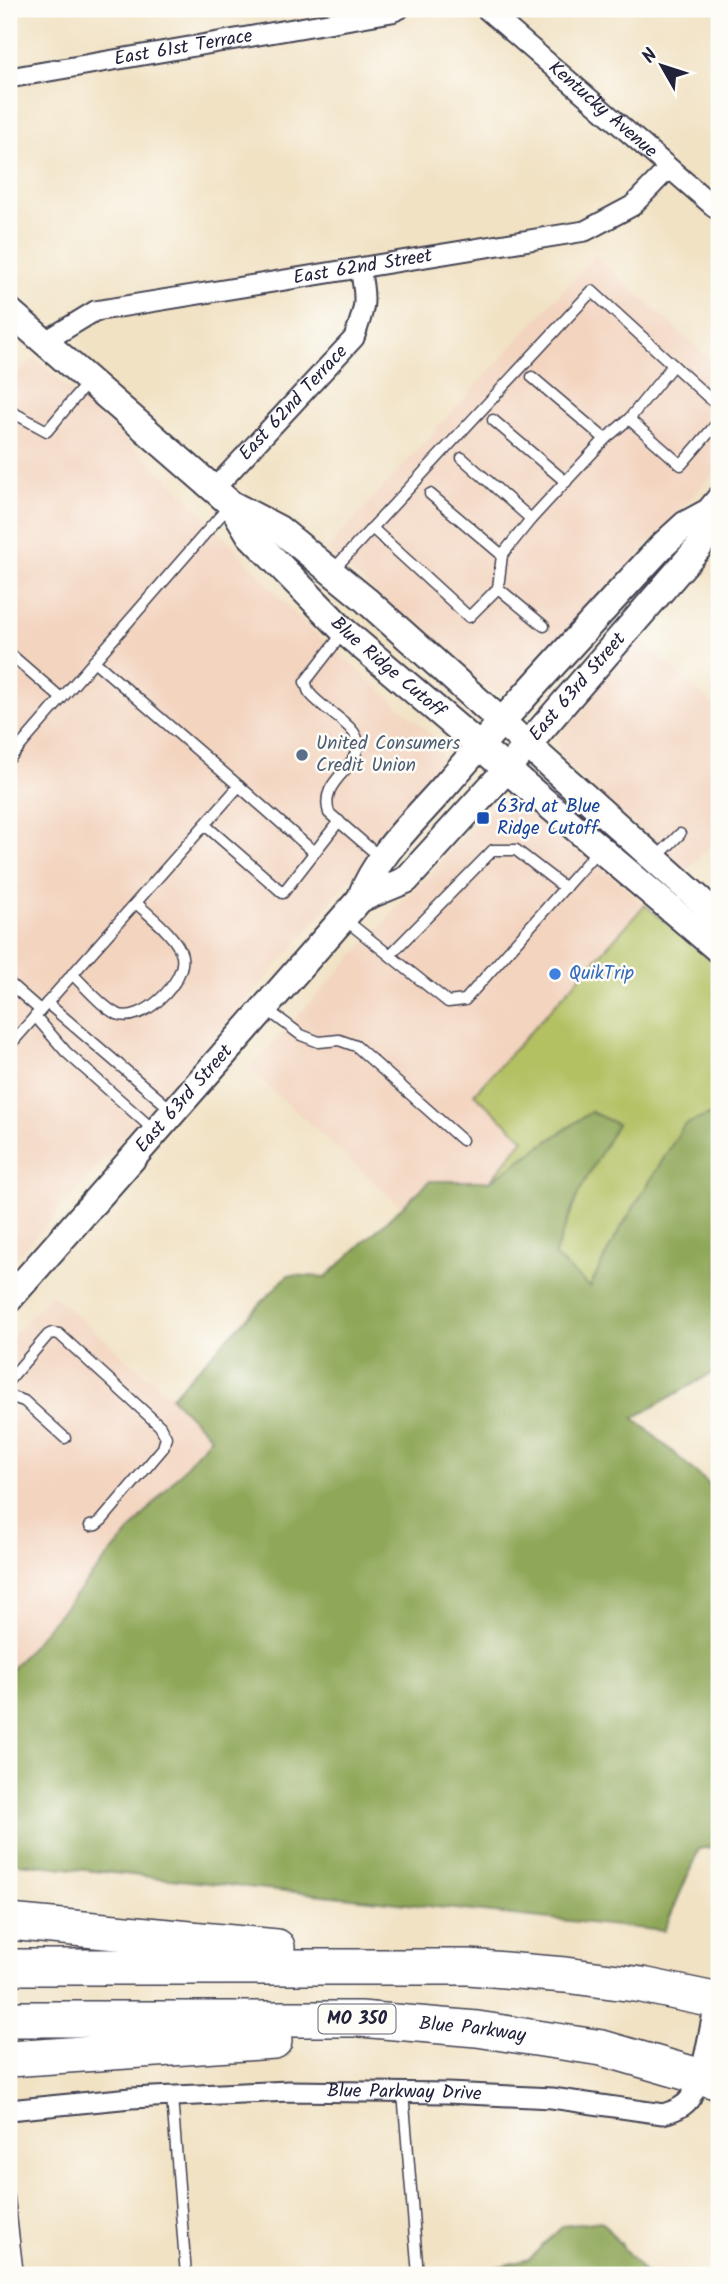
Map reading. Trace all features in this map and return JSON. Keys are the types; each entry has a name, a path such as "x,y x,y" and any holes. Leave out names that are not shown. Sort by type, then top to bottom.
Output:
{"highway":[{"path":"9,1922 629,1984 718,2000"},
{"path":"9,1967 469,1967"},
{"name":"Blue Parkway","path":"9,2019 360,2019 511,2034 602,2048 709,2079"},
{"path":"9,2059 255,2041 415,2039 511,2034"}],"main road":[{"name":"Blue Ridge Cutoff","path":"9,311 222,497 279,528 332,571 719,917"},
{"name":"Blue Ridge Cutoff","path":"222,497 250,535 344,631 719,950"},
{"name":"East 63rd Street","path":"9,1299 351,908 381,859 479,747 662,546 685,525 716,511"},
{"name":"East 63rd Street","path":"351,908 406,880 528,746 699,547 716,511"}],"street":[{"name":"East 61st Terrace","path":"9,78 378,15 399,9"},
{"name":"Kentucky Avenue","path":"486,9 719,211"},
{"name":"East 62nd Street","path":"44,342 95,312 585,231 632,206 669,168"},
{"name":"East 62nd Terrace","path":"222,497 354,338 365,308 360,269"},
{"name":"Blue Parkway Drive","path":"9,2109 131,2098 289,2091 552,2098 663,2114 677,2110 709,2079 718,2000"}],"lane":[{"path":"332,571 592,292 719,407"},
{"path":"372,528 469,617 499,588 502,555 531,519 605,439 629,419 673,365"},
{"path":"532,377 605,439"},
{"path":"9,413 10,411 47,431 88,382"},
{"path":"629,419 681,465 719,421"},
{"path":"494,420 566,482"},
{"path":"462,458 531,519"},
{"path":"430,494 502,555"},
{"path":"9,759 94,661 222,497"},
{"path":"499,588 544,626"},
{"path":"344,631 305,682 310,694 355,734 358,743 352,762 333,783 326,802 329,813 381,859"},
{"path":"9,653 61,698"},
{"path":"94,661 314,852"},
{"path":"9,1046 239,786"},
{"path":"205,825 283,892 338,821"},
{"path":"656,858 680,834"},
{"path":"351,908 390,955 448,1002 465,999 599,849"},
{"path":"390,955 493,850 516,850 565,888"},
{"path":"72,974 117,1014 131,1017 150,1009 165,993 181,973 182,956 170,935 136,903"},
{"path":"9,983 174,1111"},
{"path":"264,1008 301,1035 319,1042 339,1041 356,1046 462,1140"},
{"path":"41,1009 66,1052 156,1132"},
{"path":"9,1380 48,1335 59,1334 160,1426 166,1437 163,1448 102,1520 90,1526"},
{"path":"9,1396 24,1401 65,1438"},
{"path":"403,2092 418,2275"},
{"path":"172,2097 186,2275"},
{"path":"9,2198 18,2275"}],"shaded area":[{"path":"595,255 719,368 719,468 529,673 511,688 497,693 480,684 326,550"},
{"path":"34,357 186,495 297,616 434,737 441,754 437,771 426,788 290,951 9,1266 9,385"},
{"path":"636,637 719,710 719,835 686,872 570,768 559,753 561,727"},
{"path":"526,801 645,905 475,1094 524,1139 490,1181 430,1181 402,1207 249,1069 485,813 495,805"},
{"path":"51,1293 171,1397 211,1436 9,1672 9,1340"}],"green space":[{"path":"645,905 719,967 719,1111 684,1126 615,1238 590,1287 554,1256 578,1194 591,1112 490,1181 524,1139 474,1094"},
{"path":"719,1111 719,1369 634,1418 719,1493 719,1846 699,1849 664,1931 9,1862 9,1672 211,1437 171,1397 288,1275 326,1277 430,1181 490,1181 591,1112 617,1124 578,1194 554,1256 590,1287 615,1238 684,1125"},
{"path":"601,2221 646,2275 466,2275 529,2259 563,2226"}],"place":[{"name":"United Consumers Credit Union","path":"302,755"},
{"name":"63rd at Blue Ridge Cutoff","path":"483,818"},
{"name":"QuikTrip","path":"555,974"}]}
